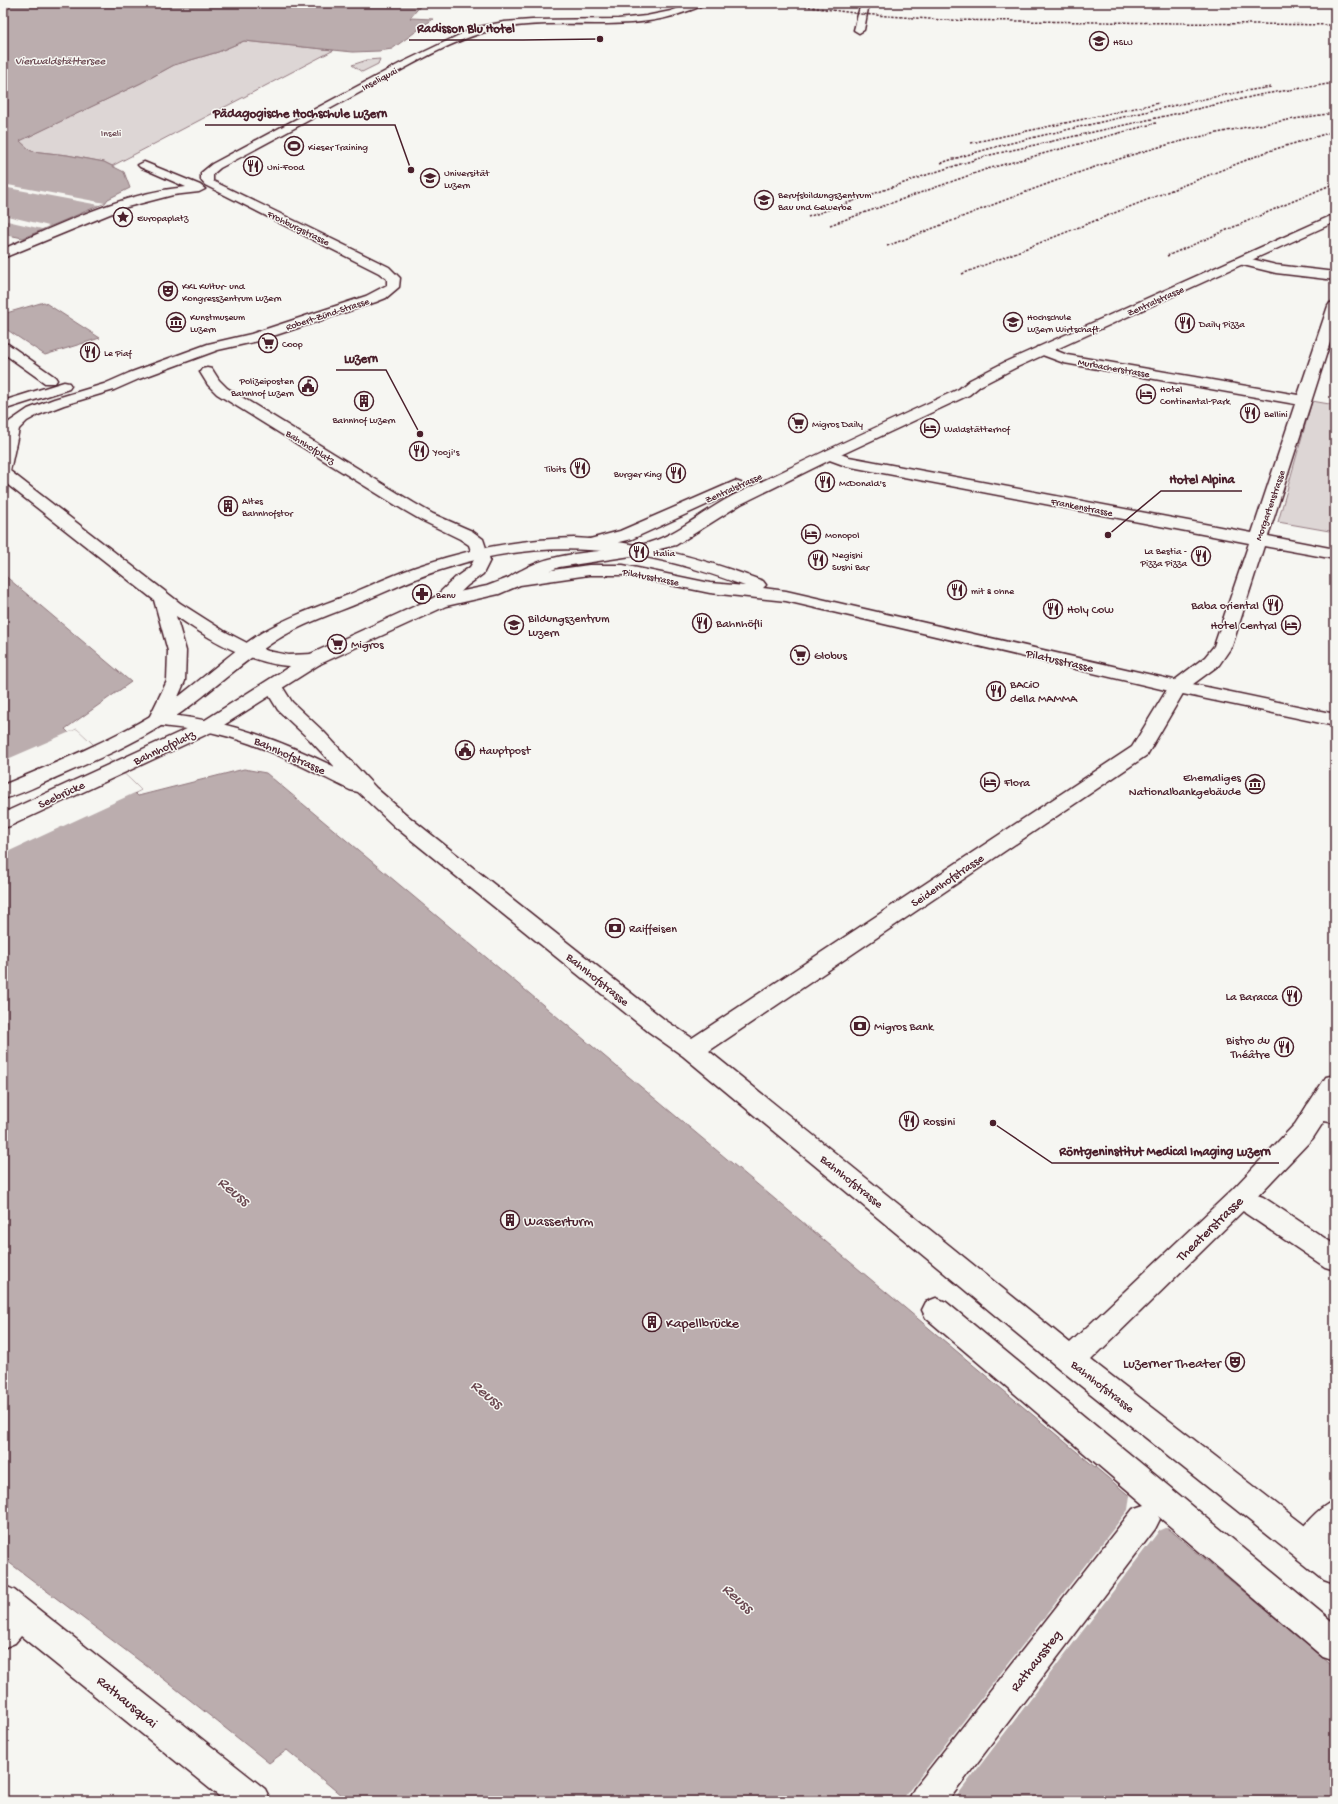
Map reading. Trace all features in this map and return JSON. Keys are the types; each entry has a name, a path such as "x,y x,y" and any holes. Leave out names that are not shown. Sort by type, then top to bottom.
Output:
{"street":[{"name":"Inseliquai","path":"207,173 229,159 469,33 488,27 518,23 605,22 642,19 675,13 700,3"},
{"path":"859,30 865,3"},
{"path":"3,254 114,207 175,190 199,189 167,172 144,165"},
{"name":"Frohburgstrasse","path":"207,173 206,180 209,183 384,270 392,275 395,281"},
{"path":"102,204 114,207"},
{"name":"Zentralstrasse","path":"481,554 530,546 592,544 626,535 954,387 974,383 1042,350 1243,261 1335,218"},
{"path":"45,228 58,231"},
{"path":"1243,261 1276,269 1335,276"},
{"name":"Robert-Zünd-Strasse","path":"163,366 239,339 253,338 381,295 392,287 395,281"},
{"name":"Morgartenstrasse","path":"1178,687 1212,661 1223,646 1305,401 1335,306"},
{"name":"Robert-Zünd-Strasse","path":"207,372 213,363 245,346 253,338"},
{"path":"3,347 50,380"},
{"name":"Murbacherstrasse","path":"1042,350 1064,359 1305,401"},
{"path":"3,469 7,452 7,436 14,426 24,417 163,366 207,372"},
{"name":"Bahnhofplatz","path":"207,372 213,382 222,391 408,506 427,517 466,535 477,543 482,560 477,570 462,580 441,601"},
{"path":"3,406 60,387 134,376"},
{"name":"Zentralstrasse","path":"516,580 529,571 554,561 639,550 671,541 724,507 829,455 964,392 974,383"},
{"name":"Frankenstrasse","path":"829,455 846,461 1335,554"},
{"name":"Bahnhofplatz","path":"3,473 162,597 212,633 249,650 291,662 313,660"},
{"name":"Pilatusstrasse","path":"592,544 639,550 726,573 786,596"},
{"name":"Bahnhofplatz","path":"100,750 158,720 178,707 249,650 280,631 408,575 444,563 481,554"},
{"name":"Pilatusstrasse","path":"516,580 589,570 623,570 710,588 786,596 1178,687 1335,720"},
{"name":"Bahnhofplatz","path":"119,768 209,726 273,687 313,660 441,601 493,590 516,580"},
{"path":"158,720 176,681 177,651 162,597"},
{"name":"Bahnhofstrasse","path":"273,687 285,706 317,736 369,792 401,821 650,1021 692,1050 1071,1361 1335,1569"},
{"name":"Seidenhofstrasse","path":"692,1050 1140,751 1178,687"},
{"name":"Bahnhofplatz","path":"158,720 209,726"},
{"name":"Bahnhofstrasse","path":"209,726 232,731 288,753 369,792"},
{"name":"Seebrücke","path":"3,793 100,750"},
{"name":"Seebrücke","path":"3,821 119,768"},
{"name":"Theaterstrasse","path":"1071,1361 1242,1196 1304,1131 1326,1112 1335,1084"},
{"path":"1254,1205 1335,1260"},
{"path":"936,1310 1335,1645"},
{"path":"1307,1548 1335,1515"},
{"name":"Rathaussteg","path":"926,1801 1144,1519"},
{"name":"Rathausquai","path":"8,1616 253,1801"}],"green space":[{"name":"Inseli","path":"244,41 334,50 112,166 104,162 67,155 31,151 19,141 141,83 174,65 218,52"},
{"path":"380,59 378,64 362,72 352,65 367,60"},
{"path":"1312,401 1335,405 1335,532 1278,522"}],"water":[{"name":"Vierwaldstättersee","path":"3,3 423,3 410,18 433,19 392,49 379,51 353,52 244,41 218,52 174,65 141,83 20,141 31,151 67,155 104,162 124,172 130,188 108,199 105,203 23,238 3,234"},
{"path":"44,302 100,338 45,355 3,327 3,314"},
{"name":"Reuss","path":"3,574 131,682 65,729 69,733 77,729 141,790 135,793 138,796 244,769 266,773 1335,1668 1335,1801 348,1801 287,1750 269,1763 165,1680 3,1558"}],"pier":[{"path":"8,185 105,203 99,205 3,187"},
{"path":"3,215 49,226 42,229 3,220"},
{"path":"77,729 141,790 3,854 3,761"},
{"path":"1130,1495 1168,1527 1159,1531 953,1801 901,1801 1128,1510"}],"railway":[{"path":"781,3 861,14 943,20 1335,25"},
{"path":"808,217 932,173 990,155 1264,94 1335,83"},
{"path":"941,163 1046,135 1190,102 1271,87"},
{"path":"971,143 1159,103"},
{"path":"887,246 1061,179 1119,159 1226,131 1335,113"},
{"path":"830,225 987,169 1156,123"},
{"path":"962,274 1269,151 1335,131"},
{"path":"1167,256 1335,183"}],"place":[{"name":"Radisson Blu Hotel","path":"600,39"},
{"name":"HSLU","path":"1099,41"},
{"name":"Kieser Training","path":"294,146"},
{"name":"Uni-Food","path":"253,166"},
{"name":"Pädagogische Hochschule Luzern","path":"411,170"},
{"name":"Universität Luzern","path":"430,178"},
{"name":"Berufsbildungszentrum Bau und Gewerbe","path":"764,200"},
{"name":"Europaplatz","path":"123,217"},
{"name":"KKL Kultur- und Kongresszentrum Luzern","path":"168,291"},
{"name":"Kunstmuseum Luzern","path":"176,322"},
{"name":"Hochschule Luzern Wirtschaft","path":"1013,322"},
{"name":"Daily Pizza","path":"1185,323"},
{"name":"Coop","path":"268,343"},
{"name":"Le Piaf","path":"90,352"},
{"name":"Polizeiposten Bahnhof Luzern","path":"308,386"},
{"name":"Hotel Continental-Park","path":"1146,394"},
{"name":"Bahnhof Luzern","path":"364,401"},
{"name":"Bellini","path":"1250,413"},
{"name":"Migros Daily","path":"798,423"},
{"name":"Waldstätterhof","path":"930,428"},
{"name":"Luzern","path":"420,434"},
{"name":"Yooji's","path":"419,451"},
{"name":"Tibits","path":"580,468"},
{"name":"Burger King","path":"676,473"},
{"name":"McDonald's","path":"825,482"},
{"name":"Altes Bahnhofstor","path":"228,506"},
{"name":"Monopol","path":"811,534"},
{"name":"Hotel Alpina","path":"1108,535"},
{"name":"Italia","path":"639,552"},
{"name":"La Bestia - Pizza Pizza","path":"1201,556"},
{"name":"Negishi Sushi Bar","path":"818,560"},
{"name":"mit & ohne","path":"957,590"},
{"name":"Benu","path":"422,594"},
{"name":"Baba oriental","path":"1273,605"},
{"name":"Holy Cow","path":"1053,609"},
{"name":"Bahnhöfli","path":"702,623"},
{"name":"Bildungszentrum Luzern","path":"514,625"},
{"name":"Hotel Central","path":"1291,625"},
{"name":"Migros","path":"337,644"},
{"name":"Globus","path":"800,655"},
{"name":"BACiO della MAMMA","path":"996,691"},
{"name":"Hauptpost","path":"465,750"},
{"name":"Flora","path":"990,782"},
{"name":"Ehemaliges Nationalbankgebäude","path":"1255,784"},
{"name":"Raiffeisen","path":"615,928"},
{"name":"La Baracca","path":"1292,996"},
{"name":"Migros Bank","path":"860,1026"},
{"name":"Bistro du Théâtre","path":"1284,1047"},
{"name":"Rossini","path":"909,1121"},
{"name":"Röntgeninstitut Medical Imaging Luzern","path":"993,1123"},
{"name":"Wasserturm","path":"510,1220"},
{"name":"Kapellbrücke","path":"652,1322"},
{"name":"Luzerner Theater","path":"1235,1362"}]}
